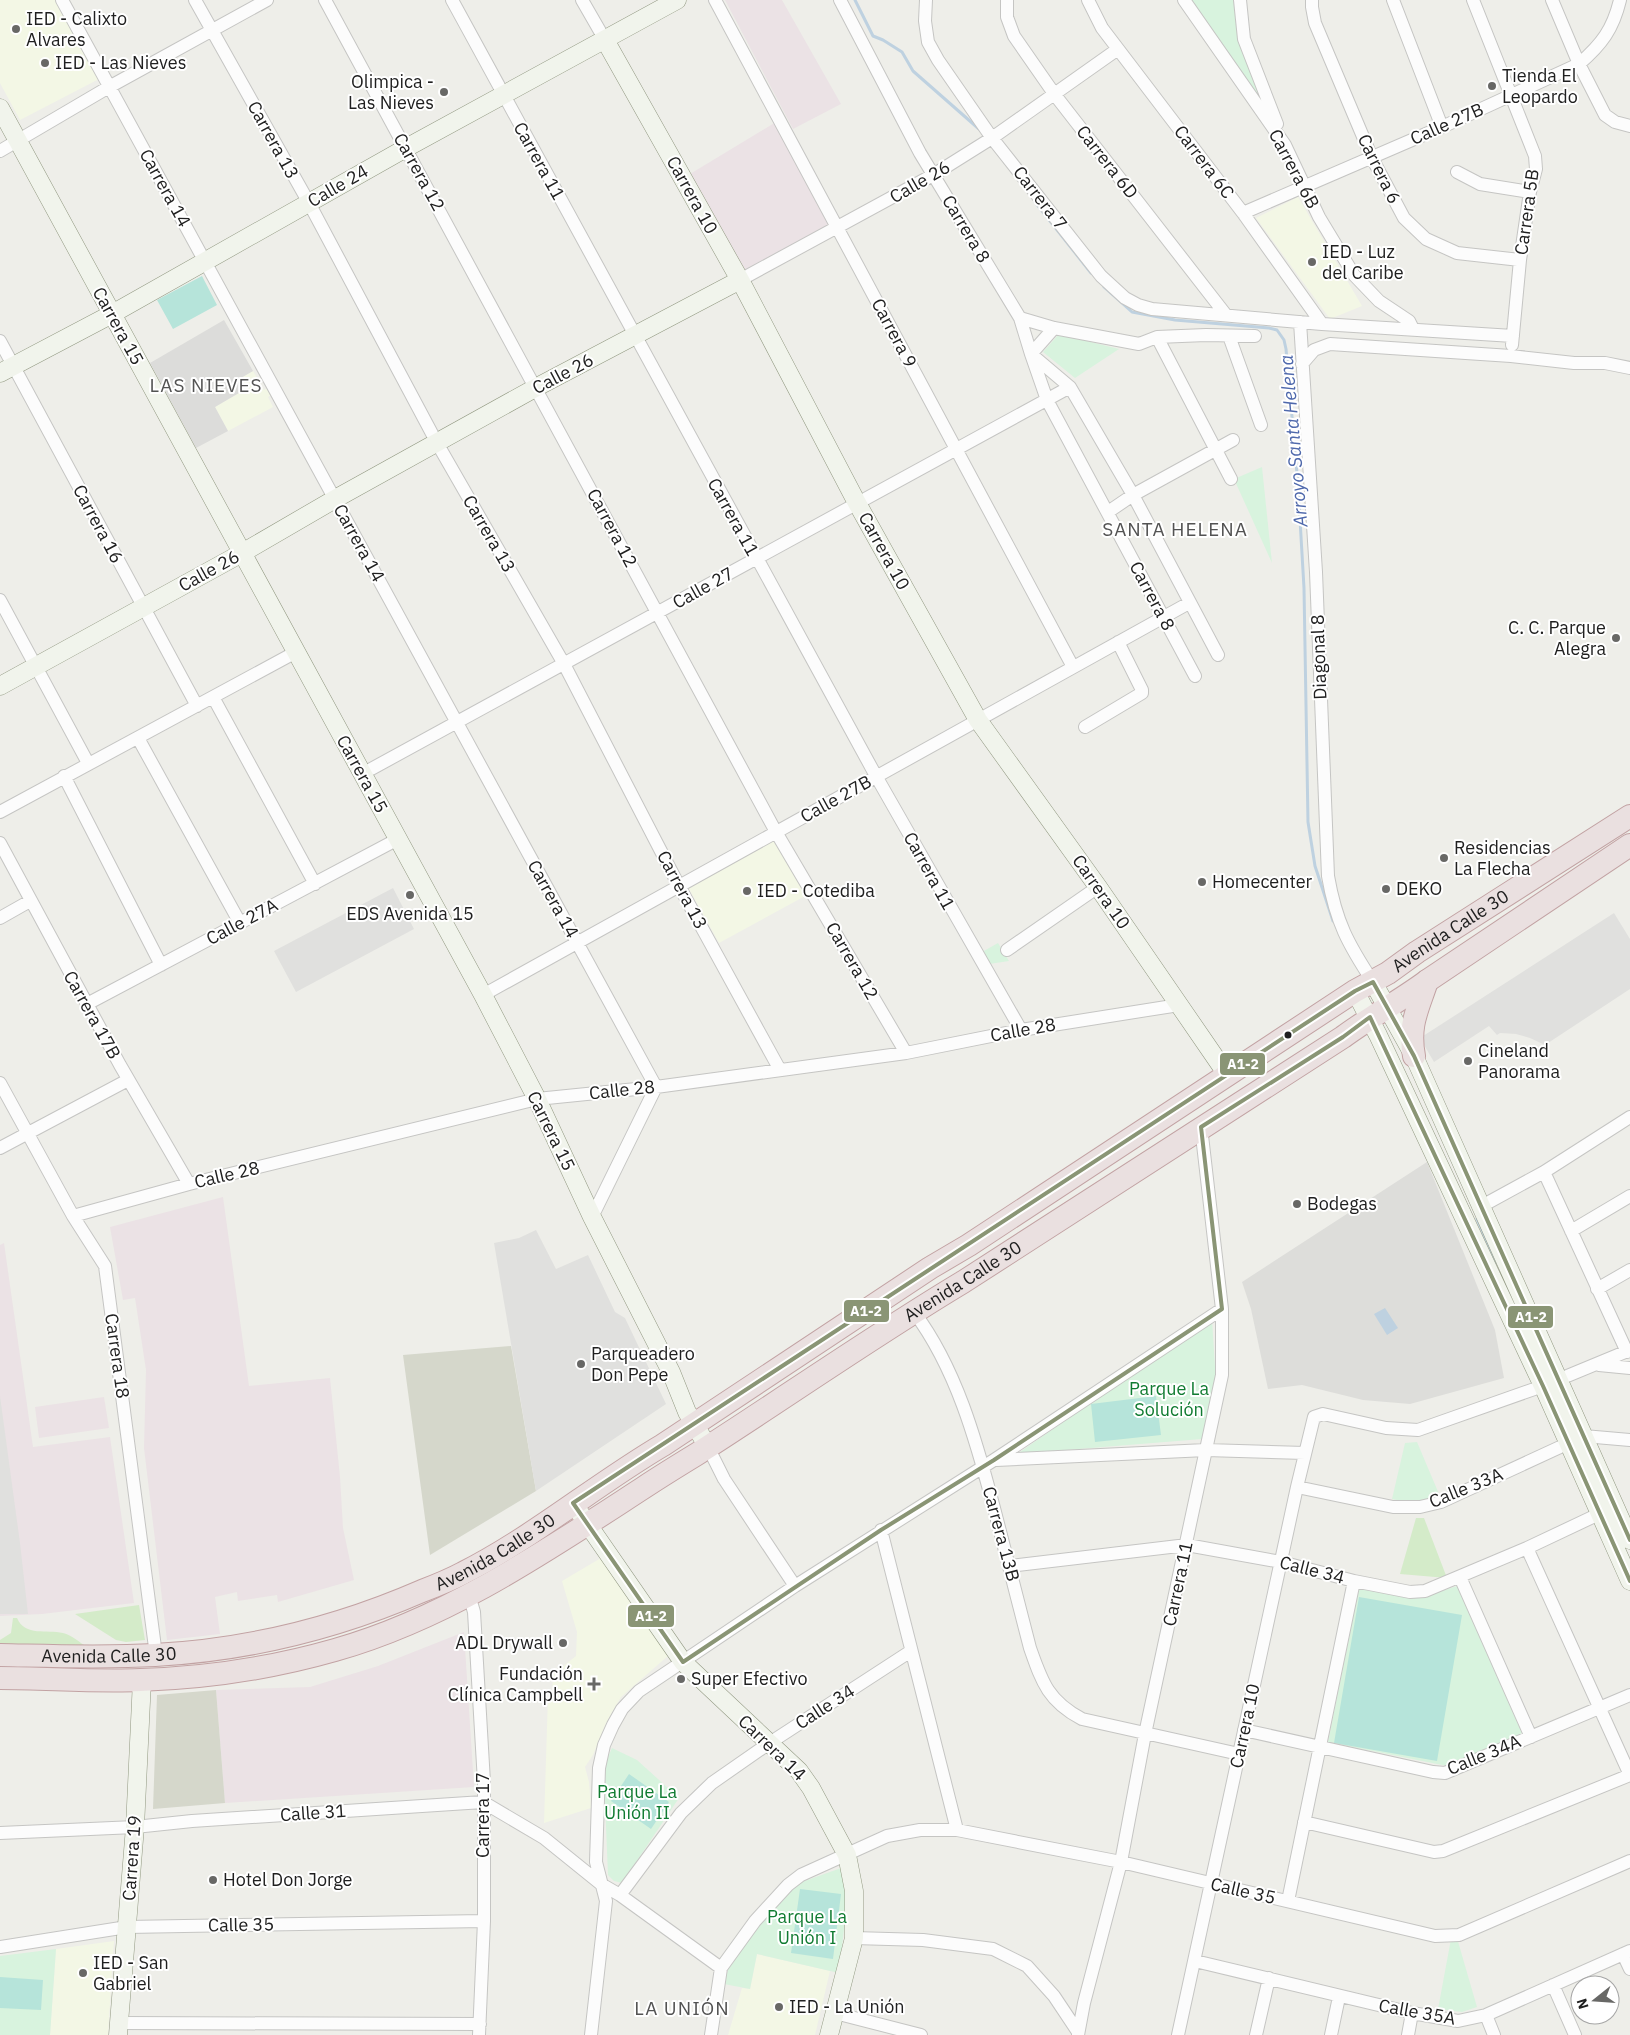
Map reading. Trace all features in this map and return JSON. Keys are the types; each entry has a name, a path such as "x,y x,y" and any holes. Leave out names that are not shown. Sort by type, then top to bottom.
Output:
{"highway":[{"name":"Avenida Calle 30","path":"0,1655 111,1657 156,1655 231,1647 290,1636 347,1621 462,1574 515,1544 573,1503 930,1268 977,1240 1364,986 1630,816"},
{"name":"Avenida Calle 30","path":"0,1678 142,1680 223,1673 277,1664 370,1639 411,1623 469,1595 708,1447 914,1312 964,1282 1201,1127 1343,1037 1378,1012 1403,998 1427,980 1630,845"},
{"path":"1414,1056 1411,1038 1413,1018 1427,980"}],"street":[{"name":"Carrera 14","path":"62,0 656,1087"},
{"name":"Carrera 13","path":"195,0 309,203 437,443 564,664 679,886 780,1070"},
{"path":"0,151 109,87 267,0"},
{"name":"Carrera 12","path":"325,0 776,832 906,1053"},
{"name":"Carrera 11","path":"452,0 756,559 876,776 1021,1030"},
{"name":"Carrera 10","path":"582,0 740,280 857,503 978,720 1098,887 1228,1076"},
{"name":"Calle 24","path":"7,370 112,314 406,148 677,0"},
{"name":"Carrera 9","path":"715,0 1073,667"},
{"name":"Carrera 8","path":"840,0 933,175 1020,318 1047,400 1195,676"},
{"name":"Carrera 7","path":"926,0 925,22 928,42 938,60 992,138 1102,276 1125,298 1138,305 1206,324 1226,315"},
{"name":"Carrera 6D","path":"1007,0 1007,17 1014,36 1055,95 1226,315"},
{"name":"Carrera 6C","path":"1088,0 1102,28 1244,213 1322,324"},
{"name":"Carrera 6B","path":"1184,0 1285,145 1319,217 1354,275 1379,301 1409,321 1412,334"},
{"path":"1240,0 1241,25 1245,44 1285,145"},
{"name":"Carrera 6","path":"1312,0 1315,23 1372,158 1404,218 1426,239 1457,253 1520,260"},
{"path":"1393,0 1442,127"},
{"name":"Carrera 5B","path":"1412,334 1512,341 1520,260 1530,192 1536,169 1534,156 1473,0"},
{"path":"1552,0 1605,115 1615,122 1630,126"},
{"name":"Calle 27B","path":"1244,213 1442,127 1580,64 1608,34 1616,17 1620,0"},
{"name":"Calle 26","path":"0,686 537,388 838,228 933,175 992,138 1118,49"},
{"name":"Carrera 15","path":"0,108 483,995 536,1099 592,1217 671,1372 687,1412 708,1447"},
{"path":"1457,172 1480,184 1530,192"},
{"path":"1226,315 1412,334"},
{"path":"1020,318 1054,328 1139,344 1157,337 1206,324 1229,336 1255,336"},
{"name":"Diagonal 8","path":"1300,322 1316,581 1328,876 1332,899 1364,986"},
{"path":"1031,354 1054,328"},
{"path":"1229,336 1261,425"},
{"path":"1157,337 1231,479"},
{"name":"Carrera 16","path":"0,341 7,370 144,607 197,706"},
{"path":"1302,364 1314,350 1330,344 1512,356 1574,363 1605,363 1630,368"},
{"name":"Carrera 8","path":"1031,354 1070,387 1133,495 1218,655"},
{"name":"Calle 27","path":"362,774 1070,387"},
{"path":"1108,512 1133,495 1234,440"},
{"path":"0,600 88,763"},
{"name":"Calle 27B","path":"483,995 1189,603"},
{"path":"1085,727 1140,696 1142,690 1118,642"},
{"path":"0,812 296,652"},
{"path":"213,697 315,884"},
{"path":"138,738 240,923"},
{"path":"64,776 160,965"},
{"name":"Calle 27A","path":"87,1004 398,840"},
{"name":"Carrera 17B","path":"0,843 128,1080 188,1184"},
{"path":"1007,950 1098,887"},
{"path":"0,918 30,901"},
{"path":"1364,986 1378,1012 1550,1383 1584,1436 1630,1540"},
{"name":"Calle 28","path":"73,1216 188,1184 536,1099 656,1087 906,1053 1021,1030 1179,1005"},
{"path":"1378,1012 1414,1056 1480,1207 1550,1383 1568,1444 1630,1581"},
{"path":"0,1148 128,1080"},
{"name":"Carrera 18","path":"0,1083 73,1216 105,1266 156,1655"},
{"path":"592,1217 656,1087"},
{"path":"1480,1207 1544,1172 1630,1117"},
{"name":"Carrera 11","path":"1078,2033 1121,1862 1146,1734 1222,1375 1222,1309 1201,1127"},
{"path":"1544,1172 1597,1289 1629,1351 1550,1383"},
{"path":"1571,1231 1630,1196"},
{"path":"1597,1289 1630,1270"},
{"path":"591,2035 606,1907 606,1894 601,1884 596,1855 599,1768 604,1745 613,1724 630,1699 795,1586 994,1460 1222,1309"},
{"name":"Carrera 13B","path":"914,1312 938,1347 962,1405 983,1467 1039,1674 1051,1695 1065,1710 1082,1719 1239,1754"},
{"path":"1597,1365 1630,1368"},
{"name":"Carrera 10","path":"1178,2035 1297,1487 1314,1417 1323,1414 1386,1428 1418,1430 1550,1383"},
{"path":"1584,1436 1630,1440"},
{"name":"Calle 33A","path":"1297,1487 1392,1507 1420,1507 1441,1502 1584,1436"},
{"path":"708,1447 724,1478 795,1586"},
{"path":"994,1460 1206,1450 1306,1453"},
{"name":"Carrera 14","path":"573,1503 683,1662 798,1771 811,1788 848,1855 854,1891 854,1938 830,2035"},
{"name":"Calle 34","path":"1010,1566 1187,1545 1281,1562 1354,1581 1410,1592 1425,1591 1527,1548 1599,1514"},
{"path":"881,1530 910,1651 957,1830"},
{"path":"1304,1822 1434,1852 1443,1851 1630,1775 1527,1548"},
{"path":"1460,1577 1531,1737"},
{"path":"1288,1901 1354,1581"},
{"name":"Carrera 17","path":"469,1595 474,1612 484,1782 484,1921 479,2030"},
{"name":"Calle 34","path":"620,1895 695,1797 768,1744 910,1651"},
{"name":"Carrera 19","path":"119,2029 135,1827 142,1680"},
{"name":"Calle 34A","path":"1244,1730 1433,1772 1445,1773 1630,1695"},
{"path":"483,1802 544,1838 601,1884 620,1895 721,1968 711,2035"},
{"name":"Calle 31","path":"0,1833 135,1827 192,1821 483,1802"},
{"name":"Calle 35","path":"721,1968 755,1921 795,1879 887,1836 920,1830 957,1830 1121,1862 1435,1936 1459,1935 1630,1861"},
{"name":"Calle 35","path":"0,1946 127,1927 484,1921"},
{"path":"854,1938 923,1940 993,1949 1027,1966 1057,2001 1078,2033"},
{"path":"1627,1953 1630,1969"},
{"name":"Calle 35A","path":"1195,1961 1340,1997 1458,2021 1486,2015 1627,1953"},
{"path":"1256,2035 1269,1978"},
{"path":"1553,1985 1576,2035"},
{"path":"1331,2035 1340,1997"},
{"path":"1057,2001 1070,2006 1084,2003"},
{"path":"835,2013 921,2035"},
{"path":"1408,2035 1412,2013"},
{"path":"1486,2015 1494,2035"},
{"path":"119,2029 479,2030"}],"shaded area":[{"name":"IED - Las Nieves","path":"0,0 57,0 99,79 20,120 0,83"},
{"path":"725,0 782,0 841,104 793,129"},
{"path":"776,122 829,225 745,270 690,174"},
{"name":"IED - Luz del Caribe","path":"1298,197 1362,306 1330,319 1256,218"},
{"path":"224,320 253,371 239,379 244,390 215,407 228,431 196,448 150,363"},
{"path":"253,371 264,390 270,386 274,393 268,397 273,407 228,431 215,407 244,390 239,379"},
{"name":"IED - Cotediba","path":"775,838 807,895 719,943 688,887"},
{"path":"393,888 414,929 296,992 274,951"},
{"path":"1614,913 1630,939 1630,989 1545,1045 1516,1034 1500,1033 1497,1035 1489,1026 1434,1062 1420,1038"},
{"path":"1427,1162 1495,1330 1504,1378 1410,1404 1363,1400 1302,1385 1268,1389 1251,1309 1242,1282"},
{"path":"223,1197 249,1386 330,1378 343,1528 354,1580 278,1602 277,1595 238,1601 237,1592 215,1597 220,1634 167,1640 144,1448 146,1370 135,1298 123,1300 110,1227"},
{"name":"Parqueadero Don Pepe","path":"536,1230 556,1269 588,1255 615,1312 625,1318 666,1404 536,1491 494,1243 519,1238"},
{"path":"4,1243 33,1447 110,1437 134,1603 42,1614 0,1616 0,1245"},
{"path":"1385,1308 1398,1328 1387,1335 1374,1314"},
{"path":"511,1346 536,1491 430,1555 403,1355"},
{"path":"0,1396 20,1543 28,1614 0,1614"},
{"path":"104,1397 109,1428 39,1438 35,1407"},
{"name":"Fundación Clínica Campbell","path":"601,1558 633,1606 638,1625 646,1623 669,1655 621,1697 606,1723 593,1755 585,1767 589,1782 591,1808 544,1823 548,1696 552,1695 553,1674 576,1656 577,1632 562,1581"},
{"path":"464,1632 474,1787 225,1803 216,1690 310,1687 378,1666"},
{"path":"216,1690 225,1803 153,1809 157,1695"},
{"name":"IED - San Gabriel","path":"114,1941 108,2035 50,2035 56,1949"},
{"name":"IED - La Unión","path":"757,1954 830,1971 815,2035 728,2035 742,1988 750,1989"}],"green space":[{"path":"1187,0 1237,0 1266,105 1263,108"},
{"path":"202,276 217,305 173,329 157,300"},
{"path":"1059,334 1119,349 1075,378 1043,352"},
{"path":"1262,467 1272,563 1234,479"},
{"path":"998,943 1009,961 989,964 982,952"},
{"name":"Parque La Solución","path":"1212,1319 1216,1383 1202,1439 1017,1454"},
{"path":"1156,1396 1161,1435 1095,1442 1091,1404"},
{"path":"1417,1442 1439,1494 1416,1501 1392,1499 1405,1443"},
{"path":"1416,1518 1424,1518 1447,1578 1400,1574"},
{"path":"1361,1579 1442,1591 1457,1586 1522,1733 1447,1766 1328,1742"},
{"path":"1359,1597 1462,1615 1437,1761 1334,1743"},
{"path":"139,1605 145,1640 126,1642 116,1640 75,1614"},
{"path":"13,1618 17,1618 25,1628 63,1633 73,1637 87,1647 0,1645 0,1640 11,1633"},
{"name":"Parque La Unión II","path":"612,1748 637,1760 679,1798 622,1883 614,1881 608,1875 604,1778 605,1764"},
{"path":"629,1774 669,1802 651,1829 611,1801"},
{"name":"Parque La Unión I","path":"844,1867 848,1894 839,1973 757,1954 750,1989 724,1984 728,1970 759,1923 799,1883"},
{"path":"800,1889 841,1894 833,1959 791,1953"},
{"path":"1457,1938 1477,2007 1462,2012 1438,2009 1451,1939"},
{"path":"56,1949 50,2035 0,2035 0,1956"},
{"path":"0,1977 43,1980 41,2010 0,2008"}],"waterway":[{"name":"Arroyo Santa Helena","path":"855,0 873,36 902,52 913,71 979,129"},
{"name":"Arroyo Santa Helena","path":"1035,202 1091,273"},
{"name":"Arroyo Santa Helena","path":"1104,287 1132,312 1175,320 1269,328 1277,330 1284,340 1298,485 1304,588 1308,822 1315,866 1333,921"},
{"path":"1477,1219 1496,1263"}],"transit line":[{"name":"A1-2","path":"1630,1540 1414,1056 1373,982 1355,991 573,1503 683,1662 881,1530 994,1460 1222,1309 1201,1127 1343,1037 1370,1017 1543,1386 1630,1581"}],"place":[{"name":"IED - Calixto Alvares","path":"16,29"},
{"name":"IED - Las Nieves","path":"45,63"},
{"name":"Tienda El Leopardo","path":"1492,86"},
{"name":"Olimpica - Las Nieves","path":"444,92"},
{"name":"IED - Luz del Caribe","path":"1312,262"},
{"name":"C. C. Parque Alegra","path":"1616,638"},
{"name":"Residencias La Flecha","path":"1444,858"},
{"name":"Homecenter","path":"1202,882"},
{"name":"DEKO","path":"1386,889"},
{"name":"IED - Cotediba","path":"747,891"},
{"name":"EDS Avenida 15","path":"410,895"},
{"name":"Cineland Panorama","path":"1468,1061"},
{"name":"Bodegas","path":"1297,1204"},
{"name":"Parqueadero Don Pepe","path":"581,1364"},
{"name":"ADL Drywall","path":"563,1643"},
{"name":"Super Efectivo","path":"681,1679"},
{"name":"Fundación Clínica Campbell","path":"594,1684"},
{"name":"Hotel Don Jorge","path":"213,1880"},
{"name":"IED - San Gabriel","path":"83,1973"},
{"name":"IED - La Unión","path":"779,2007"}],"district":[{"name":"LAS NIEVES","path":"206,385"},
{"name":"SANTA HELENA","path":"1175,529"},
{"name":"LA UNIÓN","path":"682,2008"}]}
